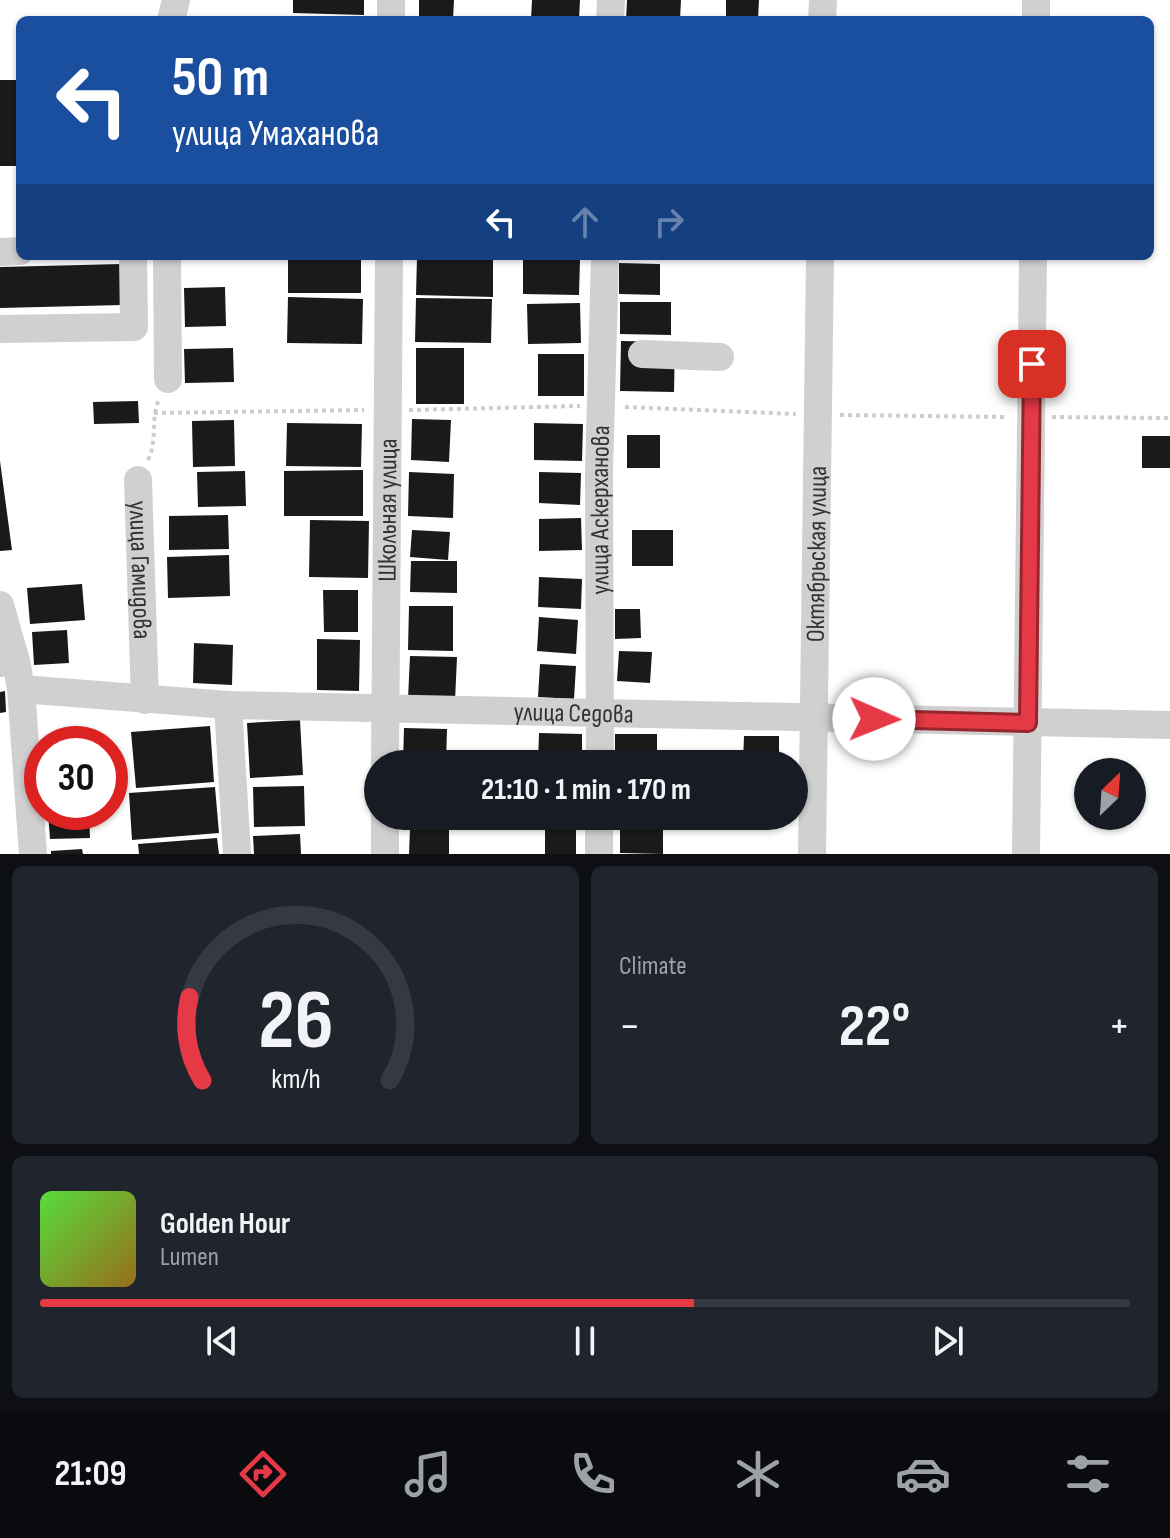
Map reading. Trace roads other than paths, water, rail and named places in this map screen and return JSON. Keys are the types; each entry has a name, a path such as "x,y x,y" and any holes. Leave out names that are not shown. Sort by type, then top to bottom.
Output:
{"street":[{"path":"0,329 134,327 133,260"},
{"path":"167,260 168,379"},
{"name":"Школьная улица","path":"385,750 389,260"},
{"name":"улица Аскерханова","path":"600,750 601,406 605,260"},
{"name":"Октябрьская улица","path":"812,854 820,260"},
{"path":"1026,854 1033,260"},
{"path":"642,354 720,357"},
{"name":"улица Гамидова","path":"138,480 145,700"},
{"path":"0,605 8,662 21,689 33,854"},
{"name":"улица Седова","path":"21,689 228,705 1170,725"},
{"path":"228,705 237,854"},
{"path":"385,830 385,854"},
{"path":"599,830 599,854"}]}
